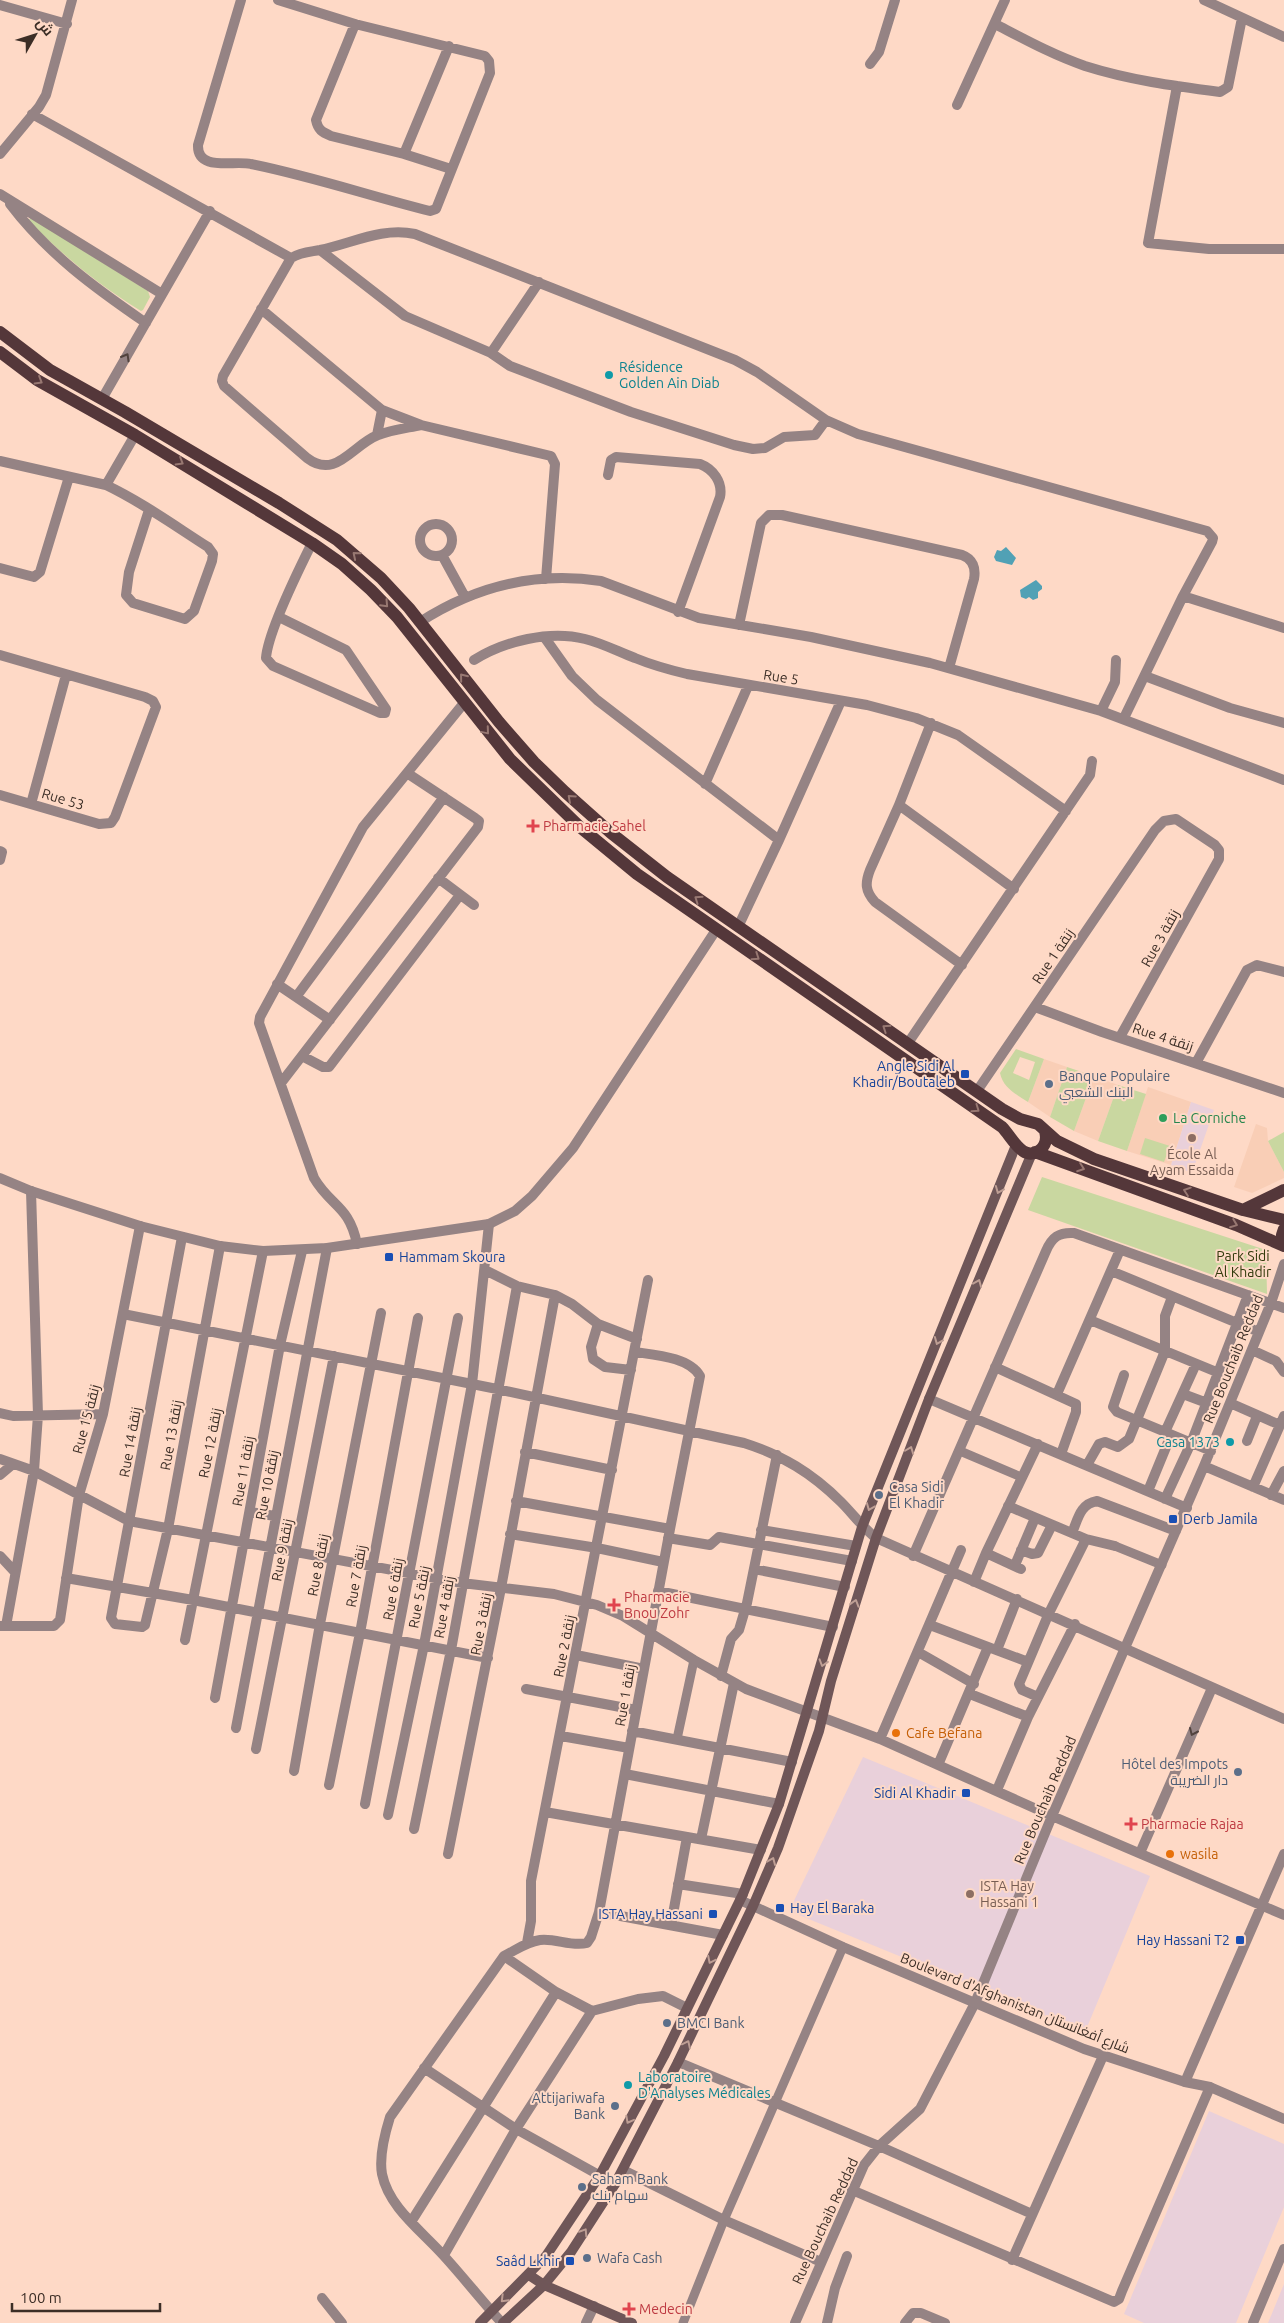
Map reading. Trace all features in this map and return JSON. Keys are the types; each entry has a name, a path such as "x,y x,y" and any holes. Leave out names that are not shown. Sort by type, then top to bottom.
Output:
{"main road":[{"path":"0,332 50,370 270,498 337,540 381,578 420,622 499,722 551,779 644,860 738,927 1009,1113 1038,1124 1062,1144 1094,1159 1243,1210 1284,1220"},
{"path":"0,352 37,380 138,437 312,543 342,564 380,598 515,764 580,827 630,869 1002,1127 1023,1151 1034,1153 1236,1225 1284,1246"},
{"path":"480,2323 546,2256 600,2175 687,2008 741,1897 779,1804 862,1527 1016,1143 1017,1128 1029,1121"},
{"path":"502,2323 544,2285 571,2252 615,2184 678,2062 753,1906 781,1838 822,1717 876,1538 929,1399 1034,1153 1045,1144 1045,1131"},
{"path":"1243,1210 1284,1190"},
{"path":"1284,1229 1282,1234 1284,1246"},
{"path":"529,2275 544,2285 632,2323"}],"street":[{"path":"0,154 32,114 48,90 72,0"},
{"path":"241,0 198,145 197,151 204,160 220,164 242,162 266,167 430,211 436,209 490,72 491,66 485,56 355,24 278,0"},
{"path":"870,64 879,52 895,0"},
{"path":"957,105 1005,0"},
{"path":"1204,0 1284,37"},
{"path":"0,5 67,24"},
{"path":"995,24 1050,52 1085,66 1121,76 1220,92 1226,90 1242,18"},
{"path":"355,24 316,120 318,128 331,136 404,154 451,169"},
{"path":"404,154 449,46"},
{"path":"1177,86 1148,243 1209,250 1284,249"},
{"path":"32,114 210,211 291,258"},
{"path":"3,196 162,294"},
{"path":"3,196 49,250 89,284 146,323"},
{"path":"102,399 210,211"},
{"path":"421,425 378,435 333,464 320,466 307,458 226,388 222,378 291,258 300,252 320,250 385,232 400,231 415,234 735,360 757,372 826,420 873,439 1207,531 1213,538 1212,542 1183,596 1124,718"},
{"path":"320,250 405,316 491,353 510,366 631,412 745,448 761,449 784,437 812,436 817,434 826,420"},
{"path":"491,353 539,282"},
{"path":"261,309 382,410 421,425 546,454 554,459 546,579"},
{"path":"378,435 382,410"},
{"path":"108,486 138,437"},
{"path":"608,475 610,460 616,457 700,464 710,470 718,480 720,497 678,612"},
{"path":"0,461 108,486 149,510 208,547 213,554 194,611 186,618 133,603 126,595 129,572 149,510"},
{"path":"0,568 34,577 40,572 69,477"},
{"path":"739,625 761,523 769,515 782,515 962,554 969,558 973,564 975,575 949,668"},
{"path":"279,617 346,650 386,709 385,713 380,713 268,663 266,650 279,617 312,543"},
{"path":"442,555 465,596"},
{"path":"420,622 465,596 496,585 546,579 585,578 602,580 678,612 699,618 811,637 949,668 1101,711 1124,718 1284,780"},
{"path":"1183,596 1284,628"},
{"path":"546,638 572,676 597,700 779,840"},
{"name":"Rue 5","path":"474,660 508,643 546,638 583,638 663,668 748,686 900,712 958,735 1066,811"},
{"path":"0,655 66,674 31,804"},
{"path":"1101,711 1115,682 1116,660"},
{"name":"Rue 53","path":"0,794 99,824 111,823 115,817 156,705 144,697 66,674"},
{"path":"1145,676 1230,708 1284,723"},
{"path":"705,784 748,686"},
{"path":"738,927 841,701"},
{"path":"357,1244 354,1228 348,1217 318,1185 314,1178 259,1023 260,1017 360,831 464,703"},
{"path":"931,723 899,805 866,881 869,896 875,902 962,965"},
{"path":"908,1043 1090,775 1092,761"},
{"path":"281,1084 478,826 479,821 407,773"},
{"path":"296,997 444,797"},
{"path":"899,805 1014,889"},
{"name":"Rue 3 زنقة","path":"1120,1037 1216,866 1219,850 1212,843 1176,819 1164,821 1152,835"},
{"name":"Rue 1 زنقة","path":"977,1091 1152,835"},
{"path":"438,878 474,905"},
{"path":"302,1056 324,1068 329,1066 460,895"},
{"path":"0,1178 31,1191 140,1226 220,1246 263,1251 326,1248 489,1224 515,1210 532,1196 572,1148 716,930"},
{"path":"1196,1063 1240,980 1249,968 1254,966 1284,972"},
{"path":"278,984 330,1020"},
{"name":"Rue 4 زنقة","path":"1036,1007 1283,1093"},
{"path":"3,1626 34,1471 38,1415 31,1191"},
{"name":"Rue 5 زنقة","path":"388,1816 424,1645 472,1384 489,1224"},
{"name":"Rue 15 زنقة","path":"3,1626 54,1626 60,1620 79,1495 103,1414 140,1226"},
{"path":"914,1556 1050,1242 1055,1236 1074,1233 1248,1295 1273,1298 1284,1308"},
{"name":"Rue 14 زنقة","path":"142,1627 115,1624 111,1618 182,1236"},
{"name":"Rue 13 زنقة","path":"142,1627 145,1625 154,1593 168,1528 220,1246"},
{"name":"Rue 10 زنقة","path":"236,1728 326,1248"},
{"name":"Rue 11 زنقة","path":"215,1698 280,1345 302,1250"},
{"path":"1057,1394 1120,1250"},
{"name":"Rue 12 زنقة","path":"185,1640 263,1251"},
{"name":"Rue Bouchaib Reddad","path":"795,2323 864,2165 879,2146 920,2108 975,2003 1052,1816 1211,1451 1273,1298 1284,1264"},
{"path":"485,1270 517,1286 555,1295 572,1304 598,1324 637,1339"},
{"path":"1111,1271 1237,1325 1259,1332"},
{"name":"Rue 2 زنقة","path":"527,1943 532,1880 648,1280"},
{"name":"Rue Bouchaib Reddad","path":"1273,1298 1284,1281"},
{"name":"Rue 4 زنقة","path":"414,1829 451,1650 517,1286"},
{"name":"Rue 3 زنقة","path":"448,1854 502,1588 510,1534 555,1295"},
{"path":"1165,1499 1220,1373 1248,1295"},
{"path":"1086,1465 1099,1444 1105,1442 1118,1447 1126,1443 1165,1351 1165,1316 1172,1297"},
{"name":"Rue 8 زنقة","path":"294,1771 320,1624 381,1313"},
{"path":"123,1314 497,1389 744,1443 777,1455 815,1477 843,1504 862,1527 876,1538 974,1582 1075,1624 1212,1688 1284,1719"},
{"name":"Rue 7 زنقة","path":"329,1785 360,1633 418,1318"},
{"name":"Rue 6 زنقة","path":"365,1804 398,1640 458,1318"},
{"path":"1090,1320 1220,1373"},
{"path":"598,1324 591,1347 593,1359 605,1367 631,1370"},
{"path":"1252,1350 1276,1361 1284,1372"},
{"name":"Rue 1 زنقة","path":"504,1956 527,1943 542,1940 578,1945 587,1943 592,1937 599,1912 663,1562 700,1376 697,1370 665,1357 634,1352"},
{"name":"Rue 9 زنقة","path":"256,1749 284,1618 334,1356"},
{"path":"1148,1491 1168,1433 1196,1364"},
{"path":"995,1367 1074,1402 1077,1407 1060,1454"},
{"path":"1124,1375 1113,1407 1117,1412 1211,1451"},
{"path":"1183,1394 1207,1403"},
{"path":"929,1399 1187,1508"},
{"path":"1230,1403 1257,1416 1282,1421 1253,1487"},
{"path":"0,1413 13,1416 103,1414"},
{"path":"1247,1442 1257,1416"},
{"path":"974,1582 1038,1444"},
{"path":"960,1451 1022,1477"},
{"path":"525,1452 612,1470"},
{"path":"721,1676 731,1639 739,1630 745,1609 777,1455"},
{"path":"0,1459 34,1471 129,1521 462,1583 554,1594 610,1609 734,1683 880,1739 1052,1816 1284,1915"},
{"path":"0,1475 13,1464"},
{"path":"1204,1466 1284,1500"},
{"path":"1271,1495 1284,1471"},
{"path":"516,1501 603,1516 710,1545 719,1537 758,1546 852,1561"},
{"path":"1072,1533 1082,1509 1086,1504 1097,1501 1176,1531"},
{"path":"1008,1506 1086,1539 1115,1546 1162,1565"},
{"path":"250,1512 275,1516"},
{"path":"986,1553 1018,1567 1022,1550 1035,1518"},
{"path":"1022,1550 1032,1554 1038,1553 1052,1525"},
{"path":"762,1530 856,1546"},
{"path":"510,1534 597,1548 663,1562"},
{"path":"1038,1697 1022,1690 1019,1685 1049,1613 1086,1539"},
{"path":"880,1739 961,1550"},
{"path":"0,1556 15,1572"},
{"path":"754,1569 845,1587"},
{"path":"66,1578 320,1624 488,1658"},
{"path":"658,1591 833,1627"},
{"path":"938,1765 972,1689 1017,1600"},
{"path":"997,1790 1028,1717 1075,1624"},
{"path":"930,1625 1028,1662"},
{"path":"918,1652 972,1689 1028,1717"},
{"path":"576,1655 644,1669"},
{"path":"677,1739 694,1660"},
{"path":"702,1839 734,1683"},
{"path":"526,1688 568,1698 636,1710"},
{"path":"1140,1853 1212,1688"},
{"path":"632,1731 792,1762"},
{"path":"560,1736 629,1748"},
{"path":"625,1774 779,1804"},
{"path":"545,1812 761,1850"},
{"path":"671,1925 687,1836"},
{"path":"1185,2082 1284,1854"},
{"name":"Boulevard d'Afghanistan شارع أفغانستان","path":"678,1884 741,1897 753,1906 842,1947 1104,2056 1185,2082 1210,2087 1284,2119"},
{"path":"599,1912 723,1935"},
{"path":"682,2323 724,2220 842,1947"},
{"path":"502,2323 444,2255 411,2222 392,2197 381,2172 384,2143 390,2117 504,1956 556,1992 592,2011 638,1999 663,1996 687,2008"},
{"path":"411,2222 556,1992"},
{"path":"444,2255 516,2129 592,2011"},
{"path":"1012,2260 1104,2056"},
{"path":"678,2062 879,2146 1032,2214"},
{"path":"424,2068 516,2129 615,2184"},
{"path":"852,2190 1111,2302 1116,2302 1210,2087"},
{"path":"623,2170 724,2220 821,2262"},
{"path":"1253,2323 1284,2250"},
{"path":"827,2323 847,2256"},
{"path":"322,2298 342,2323"},
{"path":"586,2323 594,2306"},
{"path":"905,2323 913,2313 918,2312 945,2323"}],"shaded area":[{"path":"1044,1059 1067,1067 1050,1117 1028,1102"},
{"path":"1094,1076 1118,1085 1098,1141 1074,1131"},
{"path":"1148,1087 1191,1102 1171,1165 1127,1151"},
{"name":"École Al Ayam Essaida","path":"1191,1102 1214,1110 1192,1173 1171,1165"},
{"path":"1256,1124 1267,1128 1268,1141 1284,1172 1284,1178 1252,1193 1234,1187"},
{"name":"ISTA Hay Hassani 1","path":"863,1757 1150,1876 1085,2032 789,1911"},
{"path":"1209,2111 1284,2144 1284,2207 1236,2323 1144,2323 1124,2314"},
{"path":"1284,2284 1284,2323 1268,2323"}],"green space":[{"path":"31,218 148,291 150,297 143,310 141,311 126,301 82,269 28,220"},
{"path":"1016,1049 1044,1059 1028,1102 1007,1087 1000,1073","holes":["1020,1057 1035,1062 1029,1080 1013,1073"]},
{"path":"1067,1067 1094,1076 1074,1131 1050,1117"},
{"path":"1118,1085 1146,1094 1127,1151 1098,1141"},
{"path":"1284,1132 1284,1172 1268,1141"},
{"path":"1145,1138 1170,1146 1164,1162 1140,1154"},
{"name":"Park Sidi Al Khadir","path":"1042,1177 1266,1250 1267,1294 1028,1210"}],"water":[{"path":"1006,547 1016,558 1012,565 996,561 994,557 997,550 1001,551"},
{"path":"1036,580 1042,586 1042,589 1038,592 1038,598 1033,600 1029,597 1026,599 1021,597 1020,590"}],"place":[{"name":"Résidence Golden Ain Diab","path":"609,375"},
{"name":"Pharmacie Sahel","path":"533,826"},
{"name":"Angle Sidi Al Khadir/Boutaleb","path":"965,1074"},
{"name":"Banque Populaire البنك الشعبي","path":"1049,1084"},
{"name":"La Corniche","path":"1163,1118"},
{"name":"École Al Ayam Essaida","path":"1192,1138"},
{"name":"Hammam Skoura","path":"389,1257"},
{"name":"Casa 1373","path":"1230,1442"},
{"name":"Casa Sidi El Khadir","path":"879,1495"},
{"name":"Derb Jamila","path":"1173,1519"},
{"name":"Pharmacie Bnou Zohr","path":"614,1605"},
{"name":"Cafe Befana","path":"896,1733"},
{"name":"Hôtel des Impots دار الضريبة","path":"1238,1772"},
{"name":"Sidi Al Khadir","path":"966,1793"},
{"name":"Pharmacie Rajaa","path":"1131,1824"},
{"name":"wasila","path":"1170,1854"},
{"name":"ISTA Hay Hassani 1","path":"970,1894"},
{"name":"Hay El Baraka","path":"780,1908"},
{"name":"ISTA Hay Hassani","path":"713,1914"},
{"name":"Hay Hassani T2","path":"1240,1940"},
{"name":"BMCI Bank","path":"667,2023"},
{"name":"Laboratoire D'Analyses Médicales","path":"628,2085"},
{"name":"Attijariwafa Bank","path":"615,2106"},
{"name":"Saham Bank سهام بنك","path":"582,2187"},
{"name":"Wafa Cash","path":"587,2258"},
{"name":"Saâd Lkhir","path":"570,2261"},
{"name":"Medecin","path":"629,2309"}]}
